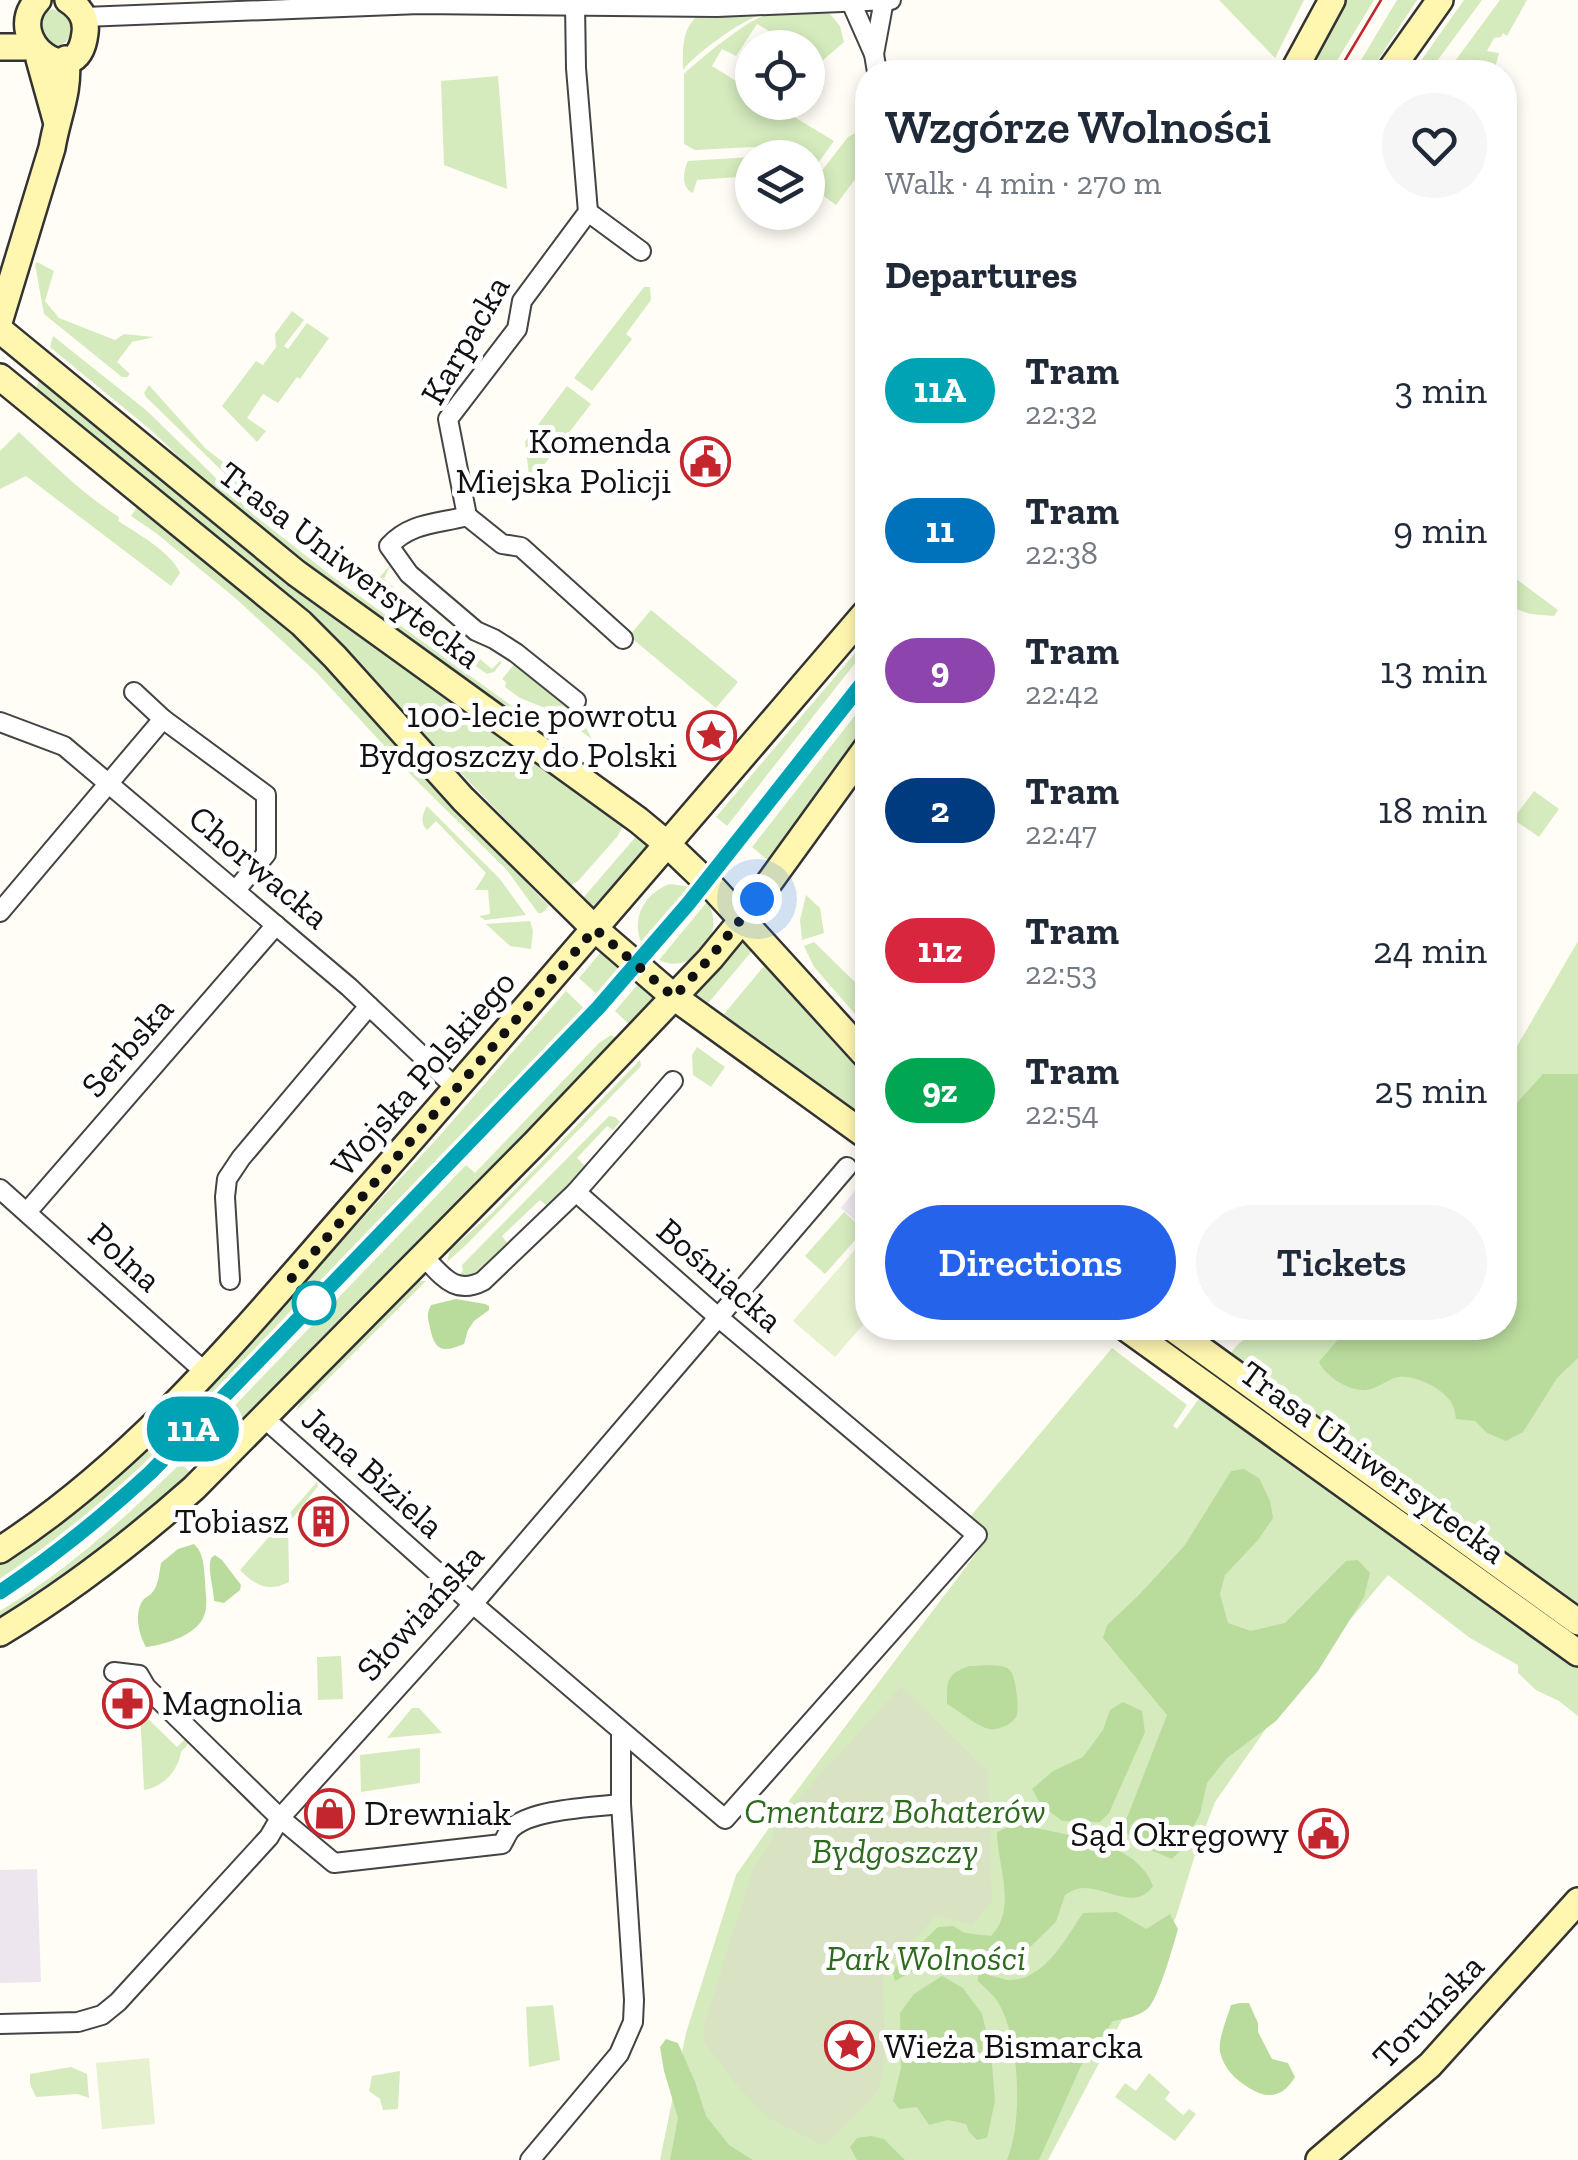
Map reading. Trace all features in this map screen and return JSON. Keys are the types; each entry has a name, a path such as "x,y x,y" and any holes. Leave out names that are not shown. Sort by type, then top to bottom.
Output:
{"main road":[{"path":"1300,60 1332,0"},
{"path":"1398,60 1440,0"},
{"path":"21,51 57,62 66,59 85,37 76,8"},
{"path":"20,13 21,51 56,120"},
{"path":"0,319 9,272 65,101 66,59"},
{"name":"Trasa Uniwersytecka","path":"0,330 296,573 638,820 742,920"},
{"name":"Trasa Uniwersytecka","path":"0,377 301,623 463,798 595,929 674,997"},
{"name":"Wojska Polskiego","path":"0,1550 76,1496 160,1421 206,1373 457,1089 855,625"},
{"path":"0,1633 140,1536 194,1488 536,1143 742,920 855,764"},
{"path":"742,920 855,1044"},
{"path":"674,997 855,1128"},
{"name":"Trasa Uniwersytecka","path":"1143,1340 1578,1653"},
{"name":"Trasa Uniwersytecka","path":"1189,1340 1578,1622"},
{"name":"Toruńska","path":"1319,2160 1430,2066 1578,1901"}],"street":[{"path":"76,8 420,2 718,7 887,0 877,60"},
{"path":"851,2 875,60"},
{"path":"575,5 588,212 642,251"},
{"name":"Karpacka","path":"468,516 448,419 517,329 522,300 588,212"},
{"path":"576,702 516,653 476,632 409,574 389,546 400,534 416,526 468,516 502,544 521,547 622,639"},
{"path":"134,692 163,719 266,795 266,854 236,890"},
{"path":"0,912 163,719"},
{"name":"Chorwacka","path":"0,722 64,746 276,924 457,1089"},
{"name":"Serbska","path":"26,1212 276,924"},
{"path":"230,1280 224,1197 228,1179 240,1158 369,1006"},
{"path":"423,1256 450,1282 473,1286 493,1272 576,1192 674,1081"},
{"name":"Słowiańska","path":"0,2024 78,2022 102,2016 130,1989 473,1604 847,1167"},
{"name":"Polna","path":"0,1189 206,1373"},
{"name":"Bośniacka","path":"576,1192 977,1535 725,1819"},
{"name":"Jana Biziela","path":"264,1418 473,1604 725,1819"},
{"path":"114,1672 139,1675 280,1818 334,1863 502,1844 511,1828 526,1819 566,1809 621,1804"},
{"path":"530,2160 619,2054 633,2022 621,1732"}],"shaded area":[{"path":"855,1190 855,1220 841,1208"},
{"path":"37,1869 41,1982 0,1983 0,1870"}],"green space":[{"path":"1219,0 1304,0 1275,58"},
{"path":"1344,0 1374,0 1337,60 1311,60"},
{"path":"1397,0 1417,0 1378,60 1361,60"},
{"path":"1464,0 1482,0 1438,60 1422,60"},
{"path":"1500,0 1527,0 1507,36 1503,33 1494,38 1487,51 1499,53 1497,60 1456,60"},
{"path":"53,9 68,18 72,31 65,42 49,49 33,24 41,13"},
{"path":"830,14 840,26 844,42 825,59 825,30 767,30 757,24 753,30 740,30 758,18"},
{"path":"758,16 718,40 683,70 685,35 696,17"},
{"path":"735,33 735,56 722,49 712,66 735,80 735,120 799,120 834,141 825,153 825,140 735,140 735,148 695,150 684,144 684,74"},
{"path":"498,76 507,189 444,165 441,81"},
{"path":"855,133 855,179 836,205 825,197 825,167"},
{"path":"735,158 735,177 697,180 693,193 685,183 688,161"},
{"path":"37,262 54,271 45,301 59,318 115,340 124,334 154,337 132,342 117,362 130,374 127,377 122,377 44,314"},
{"path":"644,287 650,287 651,300 626,334 632,339 592,391 574,378"},
{"path":"292,311 304,320 284,346 288,349 307,323 329,338 278,403 263,394 247,418 266,431 257,442 222,406 256,361 263,365 276,347 275,334"},
{"path":"53,336 146,410 254,515 512,706 540,717 536,725 501,709 328,585 236,512 152,431 50,347"},
{"path":"39,379 293,585 625,823 617,837 570,886 339,647 35,393"},
{"path":"149,385 206,449 259,489 251,499 146,397"},
{"path":"567,386 591,404 530,483 525,442"},
{"path":"19,432 80,488 119,517 118,521 176,565 180,573 171,586 26,476 0,489 0,451"},
{"path":"138,506 322,660 439,793 549,906 538,913 507,870 415,779 316,672 234,597 131,516"},
{"path":"391,564 384,579 410,601 401,611 374,592 373,585"},
{"path":"1517,580 1558,610 1554,616 1517,609"},
{"path":"416,606 492,669 502,662 487,674 411,620 409,616"},
{"path":"651,610 738,682 716,708 629,636"},
{"path":"855,653 855,663 727,826 716,817"},
{"path":"517,661 540,677 544,688 552,687 572,705 592,739 550,710 505,687 502,679"},
{"path":"855,715 855,745 771,863 752,847"},
{"path":"1534,791 1559,809 1539,837 1517,822 1517,814"},
{"path":"427,806 500,879 526,915 485,920 479,916 490,914 488,890 475,890 486,873 436,821 427,830 422,818"},
{"path":"639,833 653,844 596,910 583,898"},
{"path":"670,884 694,891 646,951 638,931 640,912 651,895"},
{"path":"806,895 820,908 824,933 802,940 800,920"},
{"path":"707,902 713,926 704,949 684,962 659,960"},
{"path":"530,921 531,949 510,946 486,924"},
{"path":"742,940 752,951 704,1008 691,997"},
{"name":"Park Wolności","path":"1578,941 1578,1716 1536,1690 1518,1673 1518,1665 1470,1638 1388,1575 1304,1674 1215,1802 1176,1917 1048,2160 660,2160 686,2033 736,1875 984,1543 969,1518 1112,1348 1187,1405 1173,1426 1177,1429 1214,1378 1160,1340 1171,1340 1217,1374 1244,1340 1517,1340 1517,1046"},
{"path":"814,942 855,982 855,1014 814,967 804,946"},
{"path":"601,952 625,973 602,999 579,978"},
{"path":"764,966 855,1066 855,1115 720,1019"},
{"path":"638,984 659,1000 633,1028 615,1011"},
{"path":"566,991 589,1013 181,1436 170,1425 434,1142"},
{"path":"611,1035 620,1040 207,1461 194,1448 466,1165 475,1173"},
{"path":"697,1047 725,1067 711,1087 693,1075 692,1055"},
{"path":"640,1060 641,1066 447,1262 450,1250 493,1212"},
{"path":"1543,1074 1578,1074 1578,1358 1557,1378 1523,1432 1506,1441 1487,1433 1475,1421 1456,1419 1448,1398 1421,1381 1399,1377 1363,1390 1337,1381 1319,1362 1338,1340 1517,1340 1517,1103"},
{"path":"609,1116 620,1122 613,1130 607,1126 577,1158 585,1171 551,1206 540,1200 502,1236 509,1245 487,1267 474,1274 459,1275 462,1265"},
{"path":"844,1212 855,1222 855,1240 825,1274 805,1256"},
{"path":"855,1250 855,1334 835,1357 793,1321"},
{"path":"419,1281 426,1281 296,1411 303,1395"},
{"path":"456,1299 485,1304 489,1310 474,1321 464,1344 441,1348 432,1336 428,1311 431,1305"},
{"path":"156,1438 167,1449 90,1523 0,1588 0,1564 57,1523"},
{"path":"181,1463 193,1475 113,1546 0,1622 0,1611 95,1542"},
{"path":"1244,1469 1259,1478 1273,1518 1225,1575 1220,1594 1228,1623 1251,1631 1285,1623 1346,1561 1358,1560 1370,1573 1364,1597 1318,1671 1276,1721 1227,1758 1207,1783 1200,1814 1172,1859 1136,1844 1123,1828 1167,1715 1103,1638 1107,1625 1185,1545 1231,1471"},
{"path":"317,1482 318,1486 288,1524 289,1582 275,1587 257,1583 240,1570"},
{"path":"194,1544 202,1556 204,1571 206,1605 202,1620 181,1637 146,1647 138,1623 141,1604 156,1587 161,1563 178,1549"},
{"path":"215,1555 241,1585 224,1603 214,1601 210,1568"},
{"path":"341,1656 343,1699 318,1700 317,1657"},
{"path":"969,1666 1009,1669 1018,1711 1009,1724 989,1729 947,1704 949,1679"},
{"name":"Cmentarz Bohaterów Bydgoszczy","path":"901,1686 988,1771 992,1902 972,1925 937,1915 883,1974 885,2055 879,2090 824,2146 766,2117 704,2042 704,2024 754,1867 771,1843 776,1823"},
{"path":"1123,1702 1142,1711 1145,1732 1109,1813 1100,1822 1062,1821 1041,1805 1032,1789 1053,1771 1083,1757 1103,1730 1110,1710"},
{"path":"412,1708 419,1708 442,1733 387,1738"},
{"path":"140,1711 177,1747 187,1737 188,1742 168,1777 144,1790"},
{"path":"420,1748 420,1783 361,1792 360,1755"},
{"path":"1013,1825 1118,1850 1140,1865 1153,1886 1138,1897 1129,1898 1090,1888 1077,1889 1065,1895 1056,1922 1026,1951 993,1960 970,1949 951,1950 895,1981 892,1971 938,1927 953,1926 965,1933 991,1936 999,1925 1005,1899 997,1832"},
{"path":"1117,1912 1146,1929 1170,1914 1178,1929 1158,1991 1143,2012 1113,2021 1081,2066 1039,2160 1007,2160 1017,2103 1015,2059 1006,2019 997,2001 978,1981 978,1972 1009,1980 1022,1978 1053,1956 1083,1913"},
{"path":"942,1976 963,1988 982,2014 991,2052 995,2101 987,2138 977,2140 966,2124 948,2120 929,2125 917,2107 899,2109 893,2101 901,2068 900,2013 914,1994"},
{"path":"1249,2003 1272,2059 1288,2063 1295,2077 1280,2092 1256,2092 1224,2064 1220,2052 1222,2035 1231,2005"},
{"path":"553,2005 560,2060 529,2067 526,2007"},
{"path":"666,2039 678,2043 706,2116 729,2145 753,2160 670,2160 678,2118 660,2047"},
{"path":"149,2058 155,2124 102,2129 96,2063"},
{"path":"71,2067 87,2074 89,2098 77,2094 36,2097 30,2074"},
{"path":"400,2071 398,2109 383,2110 380,2099 369,2091 372,2076"},
{"path":"1149,2073 1170,2092 1165,2099 1183,2115 1189,2109 1196,2114 1175,2141 1115,2097 1125,2083 1136,2091"},
{"path":"857,2138 884,2139 905,2160 857,2160 850,2147"}],"tram line":[{"path":"1345,60 1381,0"},
{"path":"0,1592 78,1534 151,1471 598,1008 689,904 855,693"},
{"name":"11A","path":"0,1592 57,1553 151,1472 560,1051 674,921 855,693"}],"place":[{"name":"Komenda Miejska Policji","path":"706,461"},
{"name":"100-lecie powrotu Bydgoszczy do Polski","path":"712,735"},
{"name":"Tobiasz","path":"324,1521"},
{"name":"Magnolia","path":"127,1703"},
{"name":"Drewniak","path":"329,1813"},
{"name":"Sąd Okręgowy","path":"1324,1834"},
{"name":"Wieża Bismarcka","path":"849,2046"}],"route":[{"path":"314,1303 290,1280 595,929 674,997 757,899"}]}
